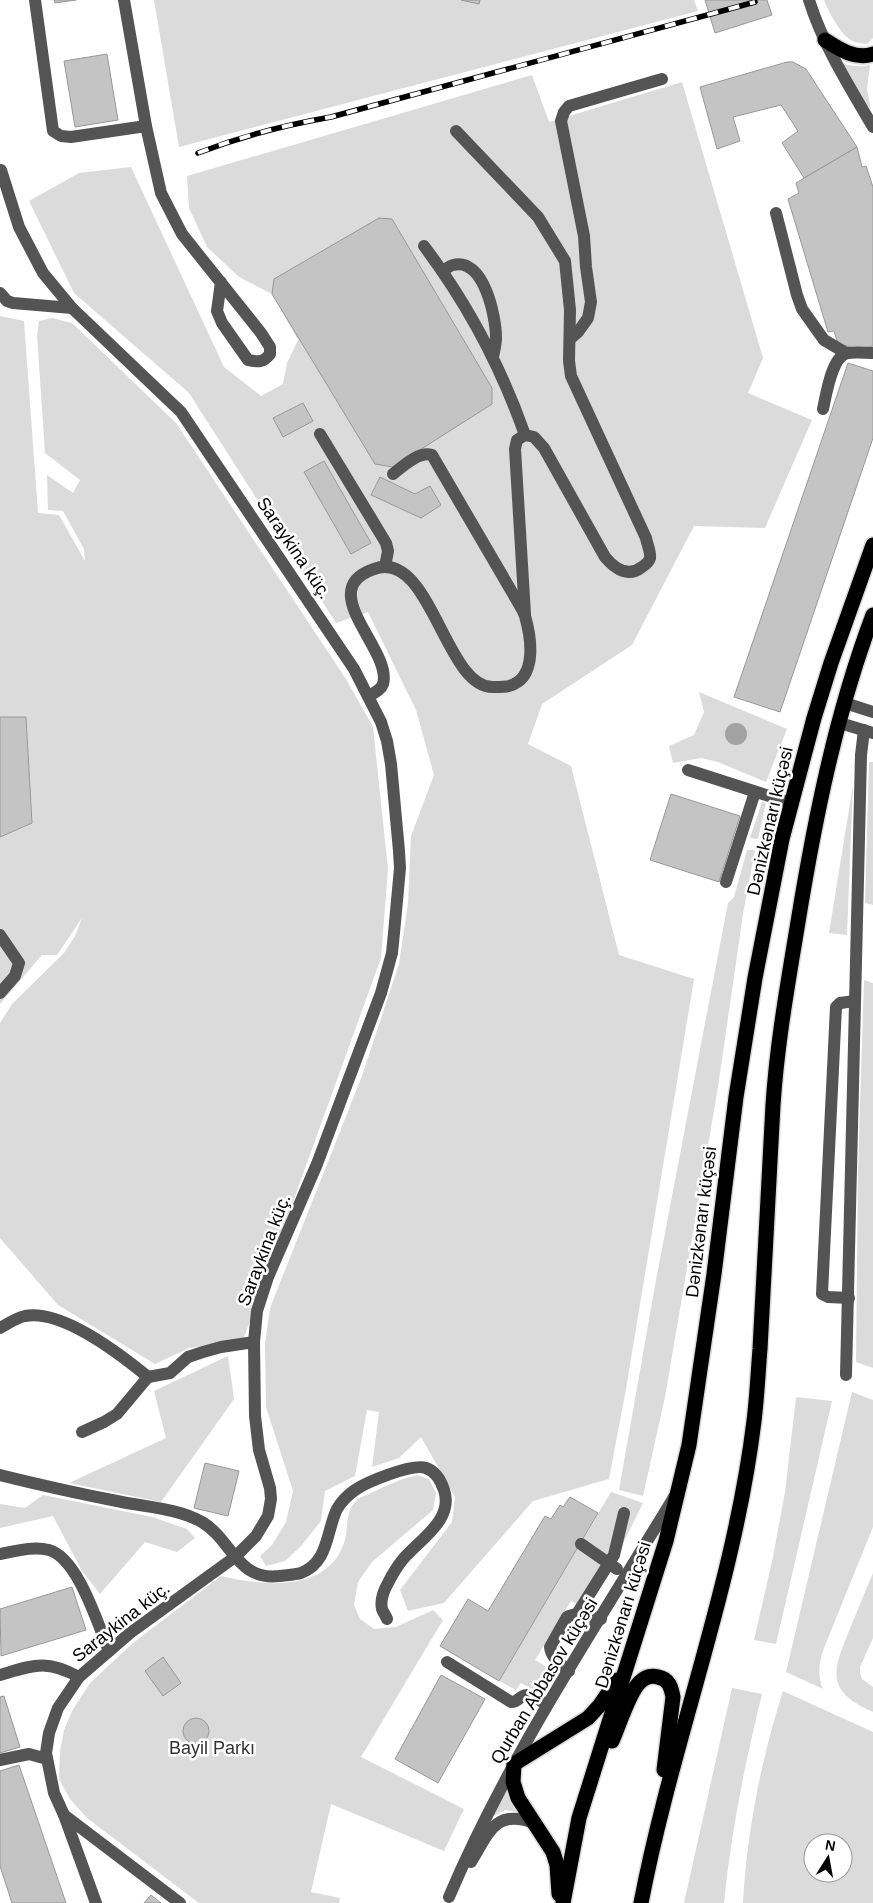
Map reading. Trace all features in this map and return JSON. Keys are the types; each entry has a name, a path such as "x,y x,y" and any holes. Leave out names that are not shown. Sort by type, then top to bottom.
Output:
{"highway":[{"path":"825,40 844,52 853,55 873,54"},
{"name":"Dənizkənarı küçəsi","path":"563,1903 579,1818 666,1541 680,1488 695,1410 736,1097 773,880 791,803 834,655 873,545"},
{"path":"641,1903 657,1826 717,1605 735,1531 749,1458 757,1390 773,1102 780,1037 810,846 845,703 861,646 873,614"},
{"path":"559,1903 557,1865 553,1852 521,1806 514,1790 514,1764 588,1718 611,1691 631,1653"},
{"path":"579,1818 635,1688 647,1677 653,1676 661,1677 667,1681 672,1688 673,1697 657,1826"}],"street":[{"path":"35,0 53,131 61,136 71,137 146,126"},
{"path":"124,0 146,126 161,193 182,234 221,282 261,333 270,347 270,354 266,360 258,362 248,360 222,323 217,312 221,282"},
{"path":"808,0 825,40 873,127"},
{"path":"570,339 578,332 588,318 591,302 584,236 561,121 564,112 569,106 662,79"},
{"path":"369,696 377,691 382,684 382,667 351,605 352,592 355,582 362,575 385,566 405,573 417,586 455,654 473,680 491,687 510,686 522,678 529,664 531,651 524,614 515,449 518,440 525,435 534,437 544,448 613,568 625,573 637,572 646,565 650,558 646,538 571,376 569,361 570,310 565,261 538,217 456,131"},
{"path":"0,189 1,165"},
{"path":"1,165 10,201 26,244 43,273 72,308"},
{"path":"776,212 802,310 824,340 846,353 873,353"},
{"path":"424,246 442,270 494,357 525,435"},
{"path":"565,261 586,267"},
{"path":"442,270 454,265 464,266 482,280 489,298 494,321 496,338 494,357"},
{"path":"0,296 13,303 72,308"},
{"name":"Saraykina küç.","path":"72,308 173,404 190,425 354,668 381,722 387,742 391,764 400,868 392,953 383,986 317,1164 268,1277 257,1311 254,1342 257,1434 271,1499 265,1522 249,1544 235,1557 109,1651 79,1677 66,1694 52,1722 47,1743 47,1759 54,1793 82,1864"},
{"path":"822,409 832,374 839,359 846,353"},
{"path":"320,434 386,543 388,551 385,566"},
{"path":"392,474 426,453 432,455 524,614"},
{"path":"845,703 873,712"},
{"path":"840,723 869,732 861,755 846,1376"},
{"path":"688,770 791,803"},
{"path":"726,882 755,792"},
{"path":"0,935 19,963 15,976 0,993"},
{"path":"849,1298 828,1297 822,1294 836,1007 840,1002 855,1001"},
{"path":"0,1328 23,1316 39,1315 56,1319 117,1352 148,1377"},
{"path":"82,1432 117,1414 148,1377 170,1373 188,1357 203,1352 254,1342"},
{"path":"0,1475 181,1514 202,1522 213,1530 246,1569 274,1577 300,1573 317,1562 323,1553 337,1510 343,1500 356,1490 404,1469 414,1466 425,1468 434,1472 441,1482 445,1493 446,1507 442,1518 404,1558 388,1584 384,1592 382,1609 387,1618"},
{"name":"Qurban Abbasov küçəsi","path":"448,1900 474,1838 547,1705 680,1488"},
{"path":"577,1614 613,1566 624,1513"},
{"path":"581,1544 613,1566"},
{"path":"0,1554 41,1549 52,1551 69,1565 81,1584 109,1651"},
{"path":"569,1671 553,1656 550,1647 567,1617 577,1614 601,1619"},
{"path":"447,1662 511,1702 516,1702 523,1695 530,1695 547,1705"},
{"path":"0,1675 44,1665 63,1668 79,1677"},
{"path":"0,1760 28,1754 47,1759"},
{"path":"64,1815 180,1903"},
{"path":"448,1900 499,1822 512,1817 532,1822"},
{"path":"95,1838 83,1835 79,1838 78,1843 82,1864 96,1903"}],"green space":[{"path":"154,0 694,0 698,11 179,147"},
{"path":"824,0 873,0 873,38 867,44 854,42 847,37 835,22"},
{"path":"843,63 856,66 870,65 867,89 871,110 854,86"},
{"path":"532,75 549,122 682,82 763,358 748,393 812,420 765,528 694,526 632,645 542,704 528,744 571,766 619,955 694,979 626,1389 609,1479 533,1501 444,1603 408,1611 400,1590 452,1522 455,1497 421,1437 399,1458 372,1467 379,1412 367,1410 355,1476 325,1491 321,1521 301,1546 285,1561 266,1566 260,1556 272,1545 286,1522 293,1491 266,1407 265,1344 270,1308 362,1076 399,964 408,903 411,836 434,775 416,710 368,612 336,623 189,393 74,293 29,201 79,173 131,167 224,367 261,396 283,384 287,363 298,340 272,294 239,277 207,247 189,208 187,176"},
{"path":"0,316 24,321 38,513 59,515 85,561 84,549 63,511 48,510 47,475 73,493 80,480 45,453 37,335 39,321 52,318 72,323 176,423 346,679 373,727 388,869 381,958 243,1340 189,1348 155,1364 58,1305 0,1238 0,1023 12,1004 64,953 75,936 82,918 57,955 42,955 0,1004"},
{"path":"699,692 787,729 766,782 718,762 701,758 673,763 669,746 694,735 704,712"},
{"path":"869,762 873,762 873,905 865,903"},
{"path":"853,785 847,935 829,933"},
{"path":"762,802 766,803 758,839 750,838"},
{"path":"747,850 755,850 743,914 718,1087 665,1397 643,1496 619,1490 656,1280 728,903 734,897"},
{"path":"864,980 873,983 873,1368 856,1362 858,1170"},
{"path":"228,1356 234,1399 161,1502 69,1483 166,1438 154,1391"},
{"path":"852,1392 873,1400 873,1527 822,1653 819,1674 823,1689 786,1672"},
{"path":"796,1397 832,1401 776,1644 754,1640 773,1557 785,1492"},
{"name":"Bayil Parkı","path":"417,1475 429,1479 436,1493 433,1510 372,1562 358,1582 354,1605 360,1619 374,1629 396,1627 433,1610 443,1620 361,1757 464,1809 444,1851 331,1804 311,1892 340,1898 339,1903 199,1903 87,1818 70,1799 59,1779 60,1752 64,1730 72,1711 90,1683 133,1643 221,1576 237,1580 273,1583 292,1582 308,1578 323,1571 336,1559 344,1543 348,1515 357,1500 393,1483"},
{"path":"611,1492 643,1503 612,1566 587,1609 571,1601 535,1660 552,1670 538,1692 521,1683 516,1690 499,1681"},
{"path":"43,1495 152,1517 187,1529 195,1538 177,1552 145,1542 100,1594 82,1571 53,1516 0,1528 0,1504 25,1508"},
{"path":"873,1573 873,1638 860,1667 860,1673 862,1679 873,1687 873,1712 847,1696 840,1688 837,1679 837,1669 843,1645"},
{"path":"732,1688 762,1694 739,1798 730,1850 724,1903 684,1903"},
{"path":"783,1691 873,1732 873,1903 743,1903 748,1849 756,1796 768,1743"},
{"path":"509,1787 509,1794 518,1812 505,1810 492,1817"}],"shaded area":[{"path":"736,723 744,726 747,734 744,742 736,745 728,742 725,734 728,726"}],"building":[{"path":"54,0 76,0 55,3"},
{"path":"461,0 480,0 479,4"},
{"path":"705,0 767,0 772,15 715,33"},
{"path":"107,54 118,120 75,127 64,61"},
{"path":"787,62 793,62 806,69 857,147 804,178 782,143 798,131 781,105 733,117 740,141 717,149 700,87"},
{"path":"857,147 862,167 866,166 873,187 873,346 860,349 838,344 834,331 828,332 788,199 799,193 796,183"},
{"path":"379,218 392,219 492,388 492,404 393,467 375,464 272,294 274,279"},
{"path":"848,363 873,371 873,438 780,712 734,697"},
{"path":"303,403 313,421 283,437 273,418"},
{"path":"324,461 371,543 351,554 304,472"},
{"path":"380,477 415,494 430,486 441,505 421,518 371,495"},
{"path":"0,717 26,717 32,823 0,837"},
{"path":"671,794 740,816 719,882 650,860"},
{"path":"205,1463 239,1471 228,1516 194,1508"},
{"path":"570,1497 598,1513 499,1681 440,1646 468,1599 488,1611 545,1516 551,1519 560,1505 563,1507"},
{"path":"72,1587 86,1630 1,1656 0,1609"},
{"path":"163,1657 181,1683 163,1696 145,1671"},
{"path":"441,1675 485,1699 438,1783 395,1759"},
{"path":"4,1696 20,1747 0,1753 0,1697"},
{"path":"196,1718 205,1722 209,1731 205,1740 196,1744 187,1740 183,1731 187,1722"},
{"path":"19,1765 66,1903 12,1903 0,1866 0,1771"},
{"path":"151,1895 161,1903 144,1903"}],"railway":[{"path":"198,153 264,132 331,117 755,2"}]}
